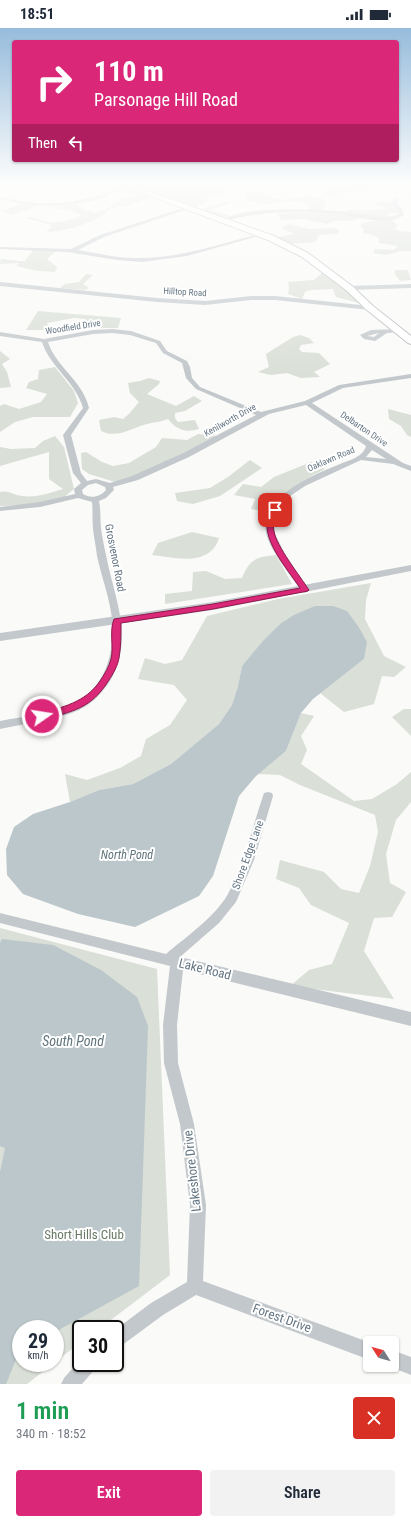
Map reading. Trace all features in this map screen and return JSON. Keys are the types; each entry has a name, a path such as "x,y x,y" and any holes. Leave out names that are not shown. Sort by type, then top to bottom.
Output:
{"main road":[{"path":"291,248 305,254 349,288 370,308 411,341"}],"street":[{"path":"7,248 71,251 128,260 154,260 210,248"},
{"path":"71,251 77,248"},
{"name":"Hilltop Road","path":"0,284 205,303 251,298 275,298 370,308"},
{"path":"349,288 411,286"},
{"name":"Woodfield Drive","path":"0,334 44,341 61,340 81,334 106,331 131,333 147,337 158,342 170,355 185,362 189,372 188,377 190,382 198,388 259,414"},
{"path":"386,332 399,331"},
{"path":"44,341 49,354 78,391 85,404 86,408 68,435 77,473 85,483"},
{"name":"Kenilworth Drive","path":"109,486 135,478 186,455 259,414 307,403 330,390 341,386 411,376"},
{"name":"Delbarton Drive","path":"307,403 400,465 411,469"},
{"name":"Oaklawn Road","path":"305,590 273,541 270,530 273,514 281,502 307,481 360,458 368,452 370,444"},
{"path":"360,458 383,460 400,465"},
{"path":"99,482 109,486 110,490 108,494 95,499 85,498 79,494 78,489 85,483 99,482"},
{"path":"0,509 37,506 79,494"},
{"name":"Grosvenor Road","path":"0,724 56,713 72,708 84,702 97,692 108,677 115,659 117,621 102,556 97,528 98,510 95,499"},
{"path":"0,637 213,606 305,590 411,568"},
{"name":"Shore Edge Lane","path":"173,961 215,919 232,898 248,860 268,796"},
{"name":"Lake Road","path":"0,918 411,1019"},
{"name":"Lakeshore Drive","path":"173,961 170,1025 172,1063 187,1124 198,1205 195,1286"},
{"path":"124,1333 157,1309 195,1286"},
{"name":"Forest Drive","path":"195,1286 363,1348"},
{"path":"399,1362 411,1366"},
{"path":"70,1384 81,1372"}],"green space":[{"path":"396,248 411,248 411,251 401,251 386,255 373,253 375,249 394,250"},
{"path":"33,250 56,251 47,259 57,267 55,272 38,271 16,266 19,263 0,264 1,259 25,261"},
{"path":"395,270 408,270 411,280 400,281 395,274"},
{"path":"322,273 337,281 359,303 336,297 333,289 311,290 305,292 302,299 288,294 288,282 314,280"},
{"path":"86,274 93,275 83,284 89,288 85,290 60,288 65,284 79,282"},
{"path":"38,311 121,318 118,328 85,328 86,319 74,318 47,323 50,330 26,330"},
{"path":"300,335 309,338 314,343 301,345 299,349 302,352 319,353 330,364 314,372 320,377 301,378 287,373 271,375 258,372 269,367 266,354 293,337"},
{"path":"0,351 10,359 2,364 7,372 11,387 0,388"},
{"path":"55,367 74,391 78,403 70,417 33,417 15,422 0,432 0,406 4,404 19,409 41,402 47,394 26,388 29,382 38,379 39,370"},
{"path":"149,378 160,381 159,384 147,394 176,406 194,396 202,401 185,411 175,413 175,418 178,422 195,420 199,429 190,431 182,430 168,419 119,433 113,434 101,431 99,420 114,417 123,419 139,402 130,393 128,383"},
{"path":"388,409 411,415 411,437 407,435 401,426 389,419"},
{"path":"198,434 217,436 118,483 89,474 82,469 81,453 86,452 102,462 113,466 129,463 156,447 162,438 187,440"},
{"path":"55,436 64,447 74,489 63,498 28,505 0,506 0,492 32,496 43,495 63,489 49,479 49,452 0,466 0,447 11,449 35,448 43,441"},
{"path":"250,460 262,468 220,496 193,504 177,501 175,493 210,488 228,477"},
{"path":"311,462 325,469 294,487 268,512 251,509 255,499 234,495 243,484 261,487 274,477"},
{"path":"192,532 219,538 215,547 200,557 181,559 152,555 158,543"},
{"path":"276,555 292,584 165,604 165,594 192,591 193,572 206,571 225,579 242,578 254,560"},
{"path":"371,583 366,600 365,619 384,656 406,667 394,677 382,676 374,704 344,712 320,693 364,659 280,624 242,666 232,705 219,724 171,764 133,784 99,790 70,802 65,774 87,780 120,768 141,756 146,739 170,725 187,700 174,685 138,679 145,658 165,664 182,660 207,616 278,599"},
{"path":"404,709 411,709 411,736 392,717"},
{"path":"301,713 314,716 301,736 307,750 301,764 354,801 372,799 397,784 411,772 411,802 396,820 386,854 390,883 406,892 392,917 374,918 364,951 394,999 290,986 309,970 332,964 349,923 311,905 299,888 276,879 280,860 324,872 341,889 359,893 370,866 378,832 375,815 300,785 280,775 258,774 286,751"},
{"name":"South Pond","path":"0,928 157,969 170,1275 111,1320 72,1320 72,1349 64,1355 64,1320 12,1320 12,1372 42,1372 27,1384 0,1384"}],"water":[{"name":"North Pond","path":"315,606 333,606 347,611 367,642 364,659 313,699 301,713 286,751 256,776 239,796 213,876 199,896 135,927 78,914 23,894 7,875 6,849 14,827 33,814 70,802 99,790 133,784 171,764 219,724 232,705 242,666 263,641 280,624 294,615"},
{"name":"South Pond","path":"2,939 53,945 101,970 137,997 148,1026 139,1286 77,1320 72,1320 72,1323 64,1327 64,1320 12,1320 12,1369 6,1384 0,1384 0,1172 5,1148 0,1146 0,943"}],"route":[{"path":"42,716 72,708 84,702 97,692 108,677 115,659 117,621 305,590 273,541 270,530 271,519 275,510"}],"park label":[{"name":"Short Hills Club","path":"84,1234"}]}
